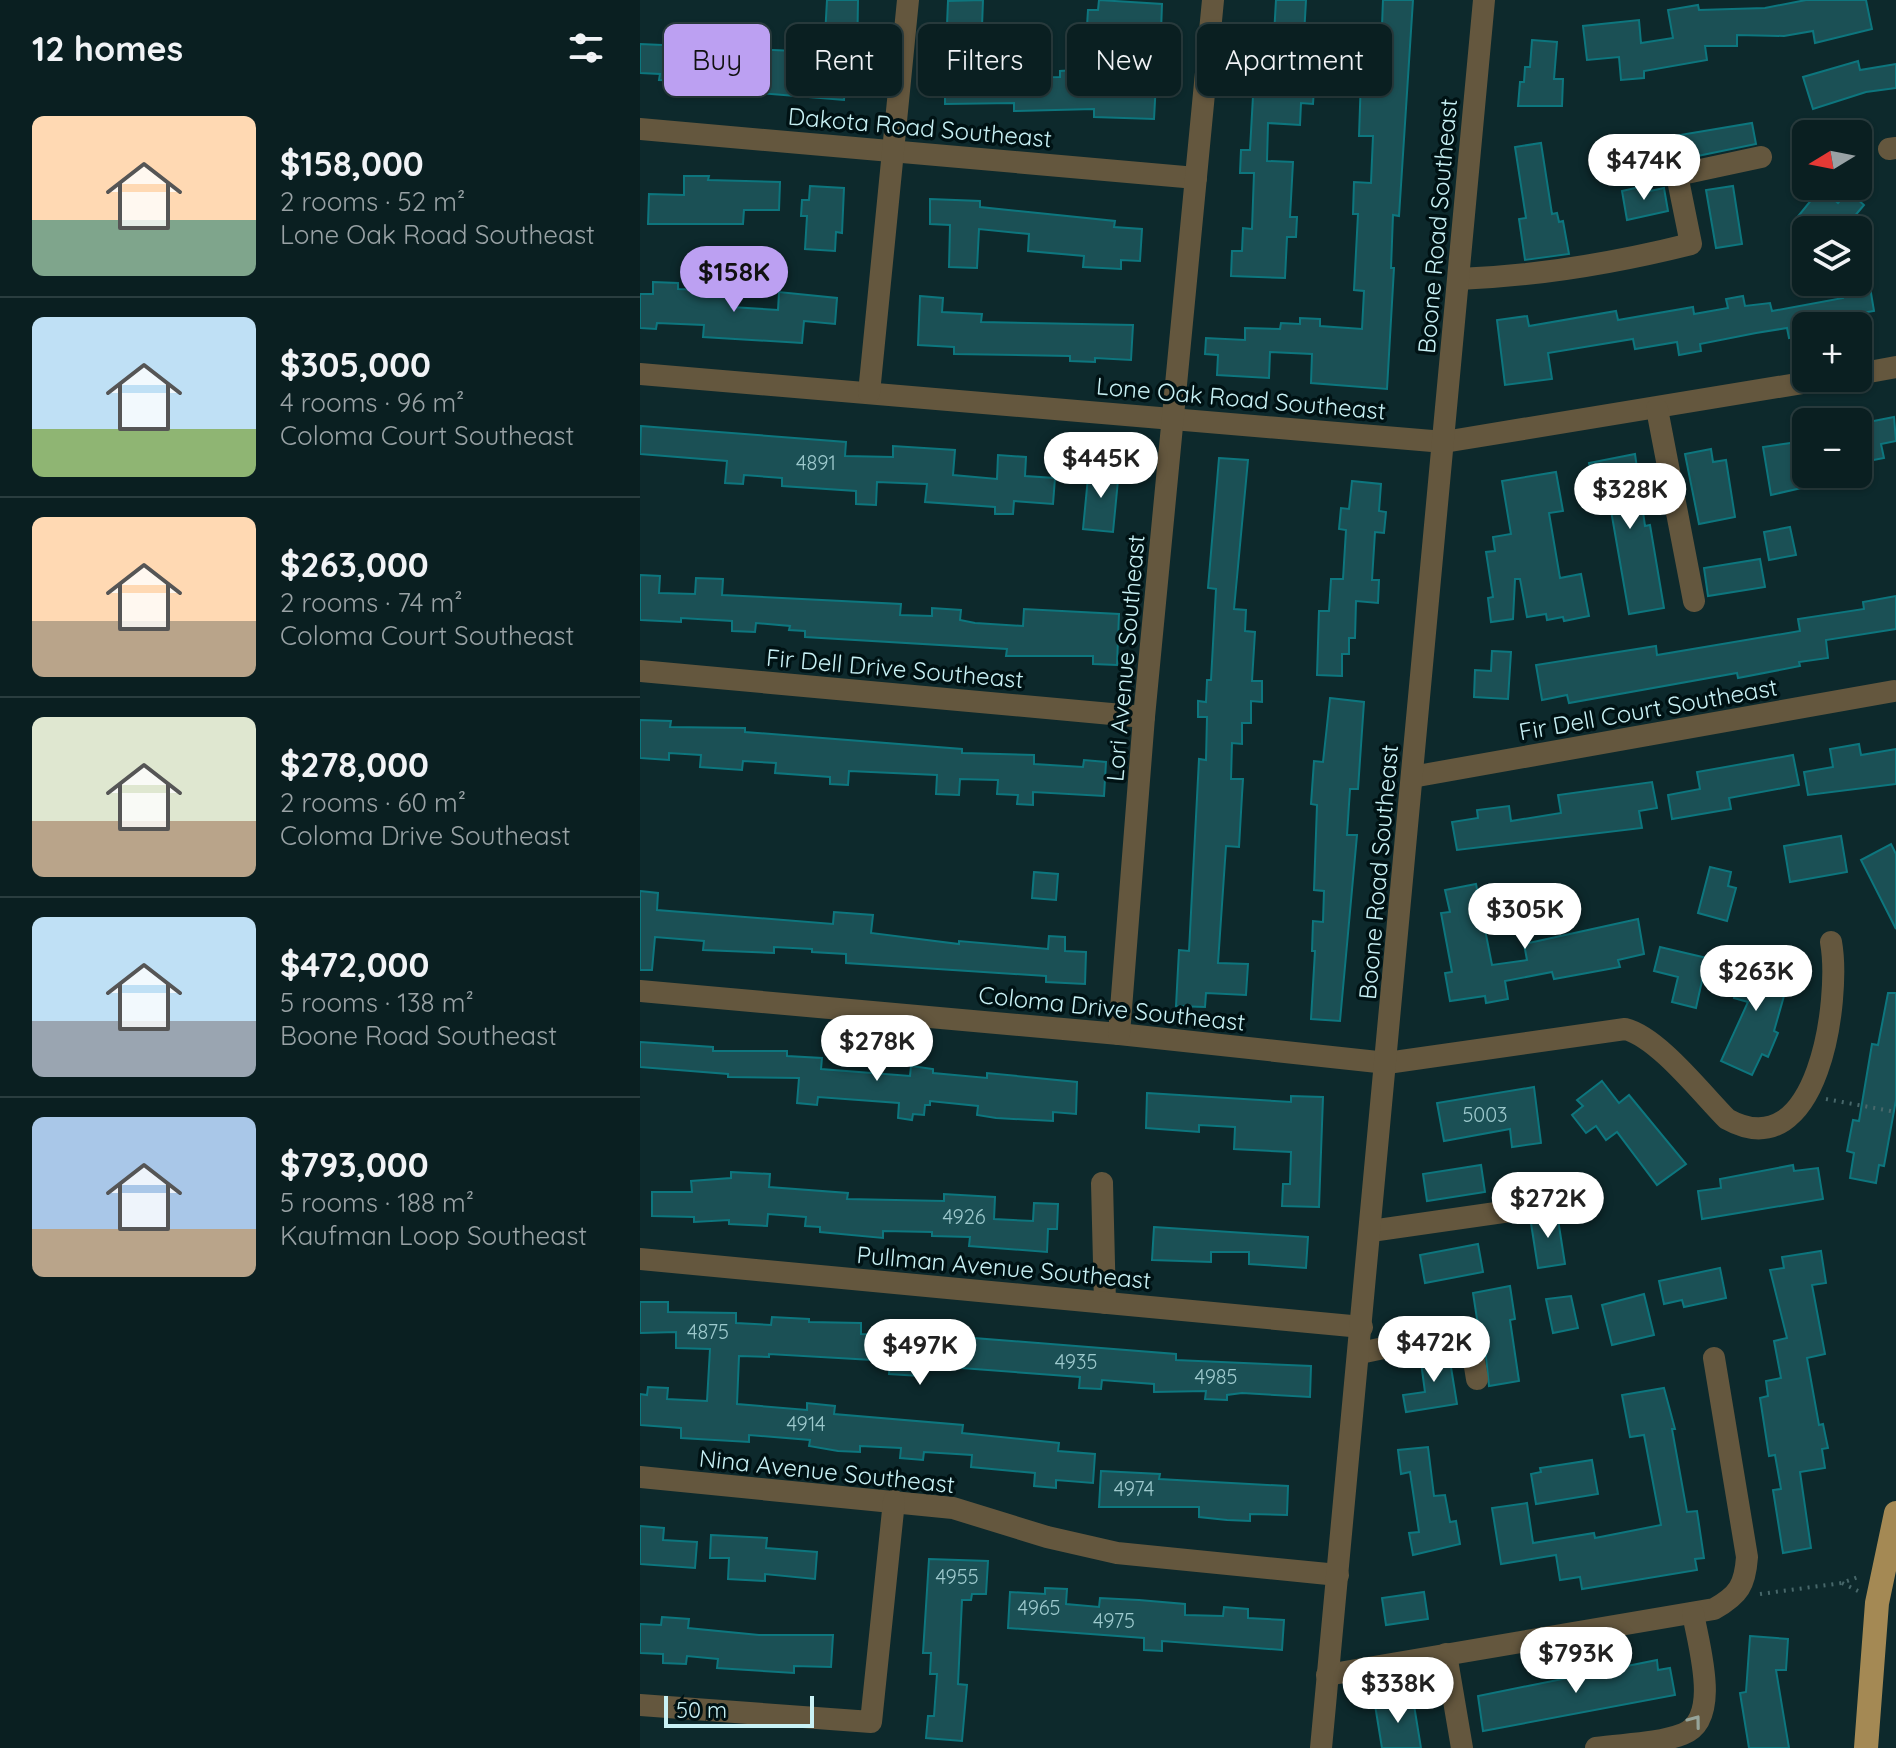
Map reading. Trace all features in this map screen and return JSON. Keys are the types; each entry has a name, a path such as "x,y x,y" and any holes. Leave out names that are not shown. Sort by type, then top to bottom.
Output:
{"main road":[{"path":"1866,1748 1877,1603 1896,1513"}],"street":[{"path":"869,393 908,0"},
{"name":"Lori Avenue Southeast","path":"1119,1034 1144,717 1213,0"},
{"name":"Boone Road Southeast","path":"1321,1748 1484,0"},
{"name":"Dakota Road Southeast","path":"640,129 1196,178"},
{"path":"1459,279 1516,277 1642,256 1691,244 1677,175 1761,157"},
{"path":"1872,371 1896,367"},
{"name":"Lone Oak Road Southeast","path":"640,374 1444,442 1792,385"},
{"path":"1657,409 1694,601"},
{"name":"Fir Dell Drive Southeast","path":"640,671 1144,717"},
{"name":"Fir Dell Court Southeast","path":"1412,777 1894,691"},
{"path":"1808,1097 1813,1088 1836,980 1831,942"},
{"name":"Coloma Drive Southeast","path":"640,991 1119,1034 1387,1063 1625,1029 1639,1032 1727,1119 1741,1127 1782,1121 1808,1097"},
{"path":"1102,1183 1105,1303"},
{"path":"1371,1231 1517,1210"},
{"name":"Pullman Avenue Southeast","path":"640,1259 1362,1327"},
{"path":"1360,1353 1469,1330 1477,1379"},
{"path":"1327,1675 1714,1609 1741,1588 1747,1557 1714,1358"},
{"name":"Nina Avenue Southeast","path":"640,1477 953,1508 1047,1537 1117,1553 1338,1575"},
{"path":"640,1705 871,1722 894,1501"},
{"path":"1596,1748 1682,1734 1700,1718 1705,1687 1693,1613"},
{"path":"1446,1654 1462,1748"}],"path":[{"path":"1808,1097 1896,1112"},
{"path":"1741,1588 1760,1594 1842,1583"}],"building":[{"path":"827,0 858,0 858,24 826,24"},
{"path":"983,0 982,24 947,24 948,1"},
{"path":"1099,0 1162,4 1161,24 1087,24 1088,10 1098,10"},
{"path":"1276,0 1306,0 1305,24 1275,24"},
{"path":"1383,0 1413,0 1399,216 1393,215 1391,268 1394,268 1387,389 1311,383 1312,354 1270,352 1269,378 1217,375 1218,355 1205,354 1206,338 1245,340 1245,328 1280,329 1281,323 1300,324 1300,318 1320,319 1320,326 1362,329 1364,291 1354,290 1358,214 1353,214 1354,182 1371,183 1373,136 1359,136 1360,96 1392,96 1392,24 1382,24"},
{"path":"1806,0 1866,0 1872,29 1815,43 1813,31 1784,36 1737,35 1737,46 1705,46 1707,60 1644,71 1644,78 1621,80 1619,57 1587,60 1583,26 1639,20 1641,43 1673,38 1668,10 1698,5 1699,10 1765,8"},
{"path":"1532,40 1557,42 1554,79 1563,79 1562,106 1518,106 1520,82 1524,82 1525,67 1530,67"},
{"path":"640,44 664,45 664,80 659,80 660,74 640,73"},
{"path":"770,50 786,51 786,95 770,94"},
{"path":"1858,61 1860,70 1896,64 1896,88 1866,92 1813,109 1803,77"},
{"path":"1060,71 1067,71 1067,96 1155,96 1154,119 1094,117 1094,109 1014,111 1014,103 945,104 945,96 1051,96 1051,77 1060,77"},
{"path":"796,96 844,96 844,100"},
{"path":"1253,96 1314,96 1313,104 1301,103 1300,125 1268,123 1267,161 1293,162 1290,217 1297,217 1296,237 1287,237 1285,278 1231,276 1232,251 1242,251 1243,228 1252,229 1254,173 1240,173 1241,150 1250,150"},
{"path":"1752,123 1756,144 1678,160 1674,136"},
{"path":"1541,143 1552,214 1557,213 1559,222 1563,221 1569,254 1525,260 1519,219 1526,218 1515,147"},
{"path":"684,176 709,176 708,180 780,182 779,210 744,210 743,224 648,224 649,194 684,195"},
{"path":"810,186 844,188 842,233 836,232 835,251 805,249 807,216 801,216 802,200 809,200"},
{"path":"1644,186 1645,192 1664,188 1668,211 1627,220 1622,191"},
{"path":"1733,186 1742,244 1716,248 1706,190"},
{"path":"930,199 980,201 980,207 1115,221 1114,227 1142,229 1140,261 1121,260 1121,269 1083,267 1084,256 1028,251 1029,234 979,229 977,268 949,267 950,225 930,224"},
{"path":"1811,200 1835,200 1838,203 1840,200 1858,200 1864,205 1855,216 1798,216"},
{"path":"653,282 678,283 678,289 732,291 731,307 778,310 779,292 837,298 835,324 804,321 802,343 703,337 704,325 657,323 656,329 640,328 640,294 653,294"},
{"path":"920,296 943,298 942,312 982,314 981,322 1133,325 1131,360 1095,358 1095,362 1070,361 1070,356 954,354 954,347 918,345"},
{"path":"1743,296 1745,306 1770,303 1772,311 1872,296 1874,311 1792,312 1792,337 1789,338 1787,328 1700,344 1701,351 1679,355 1677,342 1635,349 1633,339 1548,353 1552,379 1505,385 1497,320 1527,316 1529,326 1616,311 1618,320 1693,307 1694,314 1728,308 1726,299"},
{"path":"1894,417 1896,441 1881,444 1884,458 1872,460 1872,421"},
{"path":"641,426 846,442 845,456 893,457 893,446 955,450 953,475 997,479 998,455 1026,457 1025,476 1055,478 1053,504 1014,501 1013,514 995,514 995,507 925,502 927,484 877,482 876,505 856,504 856,491 782,486 782,478 744,475 743,484 725,483 727,461 640,454"},
{"path":"1792,443 1792,488 1802,488 1771,495 1763,447"},
{"path":"1711,449 1713,462 1726,460 1735,517 1699,524 1685,454"},
{"path":"1635,454 1645,526 1650,525 1664,608 1629,614 1609,499 1596,501 1589,463"},
{"path":"1219,458 1248,460 1234,609 1246,610 1245,631 1255,632 1252,681 1262,681 1262,702 1251,701 1251,723 1242,723 1242,744 1232,743 1231,779 1243,779 1239,847 1226,846 1218,963 1248,964 1246,995 1206,993 1205,1007 1176,1006 1179,950 1189,951 1199,759 1206,760 1207,717 1198,717 1198,701 1206,702 1207,680 1211,680 1216,589 1208,588"},
{"path":"1089,467 1119,470 1113,532 1083,529"},
{"path":"1556,472 1563,511 1549,513 1560,578 1581,574 1589,616 1564,621 1563,617 1547,620 1546,614 1527,617 1520,579 1515,579 1513,619 1491,622 1488,598 1493,597 1486,552 1495,551 1493,537 1511,534 1502,481"},
{"path":"1352,481 1381,484 1379,511 1386,512 1384,533 1375,532 1372,580 1379,580 1378,603 1356,601 1355,638 1349,638 1349,654 1342,654 1342,676 1317,675 1319,611 1329,611 1331,579 1343,579 1346,530 1339,529 1341,508 1349,509"},
{"path":"1790,527 1796,555 1769,560 1764,532"},
{"path":"1760,559 1765,587 1708,596 1704,568"},
{"path":"640,575 660,576 659,593 695,594 696,578 723,579 722,595 901,604 900,615 932,616 932,608 961,610 960,620 975,623 1023,626 1024,609 1119,614 1117,665 1093,664 1093,656 1006,656 1007,649 805,637 805,631 789,630 790,626 756,623 755,632 732,631 732,621 681,618 681,622 640,620"},
{"path":"1896,596 1896,629 1826,640 1828,658 1738,678 1737,673 1569,703 1567,695 1542,700 1536,665 1656,646 1657,655 1800,631 1798,619 1864,609 1863,602"},
{"path":"1492,651 1511,652 1508,699 1474,697 1475,670 1491,671"},
{"path":"1330,698 1364,702 1358,789 1350,789 1347,835 1357,835 1340,1021 1311,1019 1315,951 1312,951 1313,921 1323,922 1324,891 1314,890 1317,805 1311,804 1314,761 1323,762"},
{"path":"640,720 671,721 670,727 745,728 745,732 962,749 962,753 1034,755 1034,764 1083,767 1084,760 1106,762 1104,796 1033,792 1033,805 1017,804 1018,795 997,794 998,780 960,779 959,795 936,794 937,775 849,771 848,785 830,784 830,777 775,773 776,763 743,761 742,770 700,767 701,755 669,753 669,760 640,758"},
{"path":"1859,744 1861,755 1896,749 1896,784 1808,795 1804,772 1833,767 1830,749"},
{"path":"1793,755 1799,785 1729,798 1731,809 1672,819 1668,795 1700,789 1697,772"},
{"path":"1652,782 1657,808 1639,811 1642,828 1457,850 1452,822 1478,818 1477,810 1509,806 1511,821 1561,813 1558,795"},
{"path":"1841,836 1847,872 1790,882 1784,846"},
{"path":"1891,844 1896,854 1896,929 1861,860"},
{"path":"1710,867 1731,872 1728,886 1736,888 1727,921 1698,913"},
{"path":"1034,872 1058,874 1056,900 1032,898"},
{"path":"1476,884 1492,965 1527,960 1524,944 1638,919 1644,954 1618,960 1620,967 1554,979 1552,972 1505,981 1508,999 1486,1003 1485,996 1450,1001 1445,973 1452,972 1441,913 1450,912 1445,890"},
{"path":"640,891 658,893 657,910 833,924 834,912 873,915 871,933 959,944 959,941 1048,949 1049,936 1065,937 1065,951 1086,952 1085,984 1046,982 1046,976 846,963 846,954 812,952 812,949 774,947 774,953 703,950 704,941 655,937 652,970 640,970"},
{"path":"1660,947 1707,958 1696,1008 1672,1002 1678,977 1654,971"},
{"path":"1748,949 1779,958 1771,985 1786,989 1774,1031 1778,1033 1768,1057 1762,1054 1752,1075 1721,1061 1748,1002 1734,998"},
{"path":"1888,993 1896,993 1896,1100 1884,1166 1879,1165 1876,1183 1850,1178 1854,1153 1847,1151 1853,1120 1859,1121 1872,1044 1878,1045"},
{"path":"640,1042 713,1047 713,1051 787,1051 787,1056 822,1058 821,1069 910,1076 911,1066 933,1069 933,1073 987,1078 987,1073 1077,1082 1076,1114 1053,1112 1053,1121 996,1118 977,1115 978,1106 930,1101 930,1105 925,1105 924,1115 913,1114 912,1120 898,1118 899,1103 818,1097 817,1105 797,1103 799,1078 728,1077 728,1074 640,1067"},
{"path":"1602,1081 1619,1103 1629,1095 1686,1164 1657,1185 1617,1132 1606,1140 1596,1126 1586,1133 1572,1115 1583,1106 1577,1100"},
{"path":"1534,1087 1541,1143 1512,1147 1510,1129 1444,1141 1437,1103"},
{"path":"1147,1093 1291,1102 1291,1096 1323,1097 1319,1207 1282,1206 1283,1184 1290,1184 1291,1152 1234,1149 1235,1127 1199,1125 1199,1132 1146,1128"},
{"path":"1481,1165 1485,1192 1427,1201 1423,1174"},
{"path":"1793,1165 1794,1171 1818,1168 1823,1199 1702,1219 1698,1191 1721,1188 1720,1179"},
{"path":"731,1172 770,1174 769,1187 848,1193 847,1199 944,1201 944,1194 995,1197 994,1219 1033,1221 1034,1203 1058,1204 1057,1229 1048,1229 1047,1252 969,1246 970,1237 932,1236 932,1232 883,1231 883,1238 820,1232 820,1227 805,1226 806,1217 768,1214 767,1226 729,1224 729,1220 694,1222 694,1217 652,1216 652,1192 692,1192 691,1181 731,1178"},
{"path":"1557,1213 1565,1264 1538,1268 1530,1217"},
{"path":"1154,1227 1308,1237 1306,1268 1249,1264 1249,1252 1211,1252 1211,1262 1152,1260"},
{"path":"1478,1244 1483,1272 1425,1283 1420,1255"},
{"path":"1821,1251 1826,1283 1812,1285 1825,1354 1807,1358 1819,1425 1823,1424 1828,1448 1822,1449 1825,1468 1800,1472 1811,1548 1783,1553 1773,1490 1781,1489 1775,1455 1769,1456 1760,1398 1768,1396 1766,1381 1781,1378 1774,1341 1787,1338 1770,1270 1784,1268 1782,1257"},
{"path":"1720,1268 1726,1298 1684,1307 1682,1300 1664,1304 1659,1281"},
{"path":"1510,1286 1515,1319 1510,1320 1519,1381 1489,1386 1483,1328 1477,1319 1473,1293"},
{"path":"1644,1294 1654,1335 1612,1345 1602,1305"},
{"path":"1571,1296 1578,1328 1553,1333 1546,1299"},
{"path":"640,1302 668,1302 668,1312 736,1313 736,1323 771,1325 772,1317 809,1319 809,1322 861,1323 861,1334 892,1335 892,1328 950,1331 949,1336 1176,1354 1176,1360 1311,1366 1310,1397 1242,1393 1227,1395 1227,1400 1205,1399 1206,1391 1154,1392 1154,1384 1102,1380 1101,1389 1079,1388 1080,1377 921,1365 920,1376 889,1374 890,1361 769,1354 769,1357 739,1356 737,1404 807,1410 807,1403 835,1406 834,1414 963,1425 962,1433 1059,1443 1058,1451 1095,1454 1093,1483 1056,1480 1056,1488 1034,1486 1035,1473 971,1467 972,1455 924,1452 923,1460 900,1458 901,1448 860,1446 860,1452 838,1451 809,1446 810,1440 749,1435 749,1442 681,1438 681,1428 640,1425 640,1394 647,1395 648,1387 668,1388 667,1399 707,1401 710,1349 676,1348 676,1332 640,1333"},
{"path":"1448,1349 1457,1404 1406,1412 1403,1395 1425,1392 1420,1355"},
{"path":"1664,1388 1675,1429 1672,1429 1687,1512 1697,1511 1704,1558 1695,1559 1697,1570 1582,1589 1580,1577 1560,1580 1556,1555 1501,1564 1492,1508 1527,1503 1533,1543 1594,1533 1595,1538 1661,1525 1644,1435 1630,1437 1622,1395"},
{"path":"1428,1447 1434,1496 1445,1495 1450,1522 1456,1521 1460,1544 1413,1555 1409,1533 1419,1532 1410,1472 1401,1474 1398,1450"},
{"path":"1592,1460 1598,1494 1536,1504 1531,1474 1541,1472 1540,1468"},
{"path":"1101,1471 1160,1474 1159,1479 1288,1486 1287,1515 1250,1514 1250,1521 1199,1517 1199,1507 1099,1507"},
{"path":"640,1526 664,1528 663,1540 697,1542 695,1568 640,1564"},
{"path":"711,1535 767,1538 766,1548 817,1552 815,1579 765,1574 765,1581 728,1579 729,1558 710,1558"},
{"path":"929,1559 988,1561 986,1594 972,1594 971,1600 962,1600 958,1684 967,1685 962,1741 926,1738 928,1716 934,1716 937,1674 930,1674 931,1653 923,1653"},
{"path":"1045,1588 1067,1589 1066,1604 1099,1607 1100,1598 1185,1604 1185,1615 1223,1616 1224,1607 1248,1609 1248,1618 1284,1620 1282,1650 1162,1641 1162,1651 1144,1650 1144,1638 1008,1628 1010,1592 1045,1594"},
{"path":"1424,1592 1428,1619 1386,1625 1382,1598"},
{"path":"662,1617 689,1619 688,1628 759,1635 833,1635 831,1667 794,1666 794,1673 717,1668 718,1659 687,1656 686,1664 663,1663 663,1654 640,1653 640,1624 661,1625"},
{"path":"1750,1636 1788,1639 1786,1670 1776,1670 1789,1748 1749,1748 1740,1693 1746,1692"},
{"path":"1657,1660 1658,1670 1670,1668 1675,1695 1483,1731 1478,1696"},
{"path":"1413,1699 1421,1748 1382,1748 1375,1705"}]}
